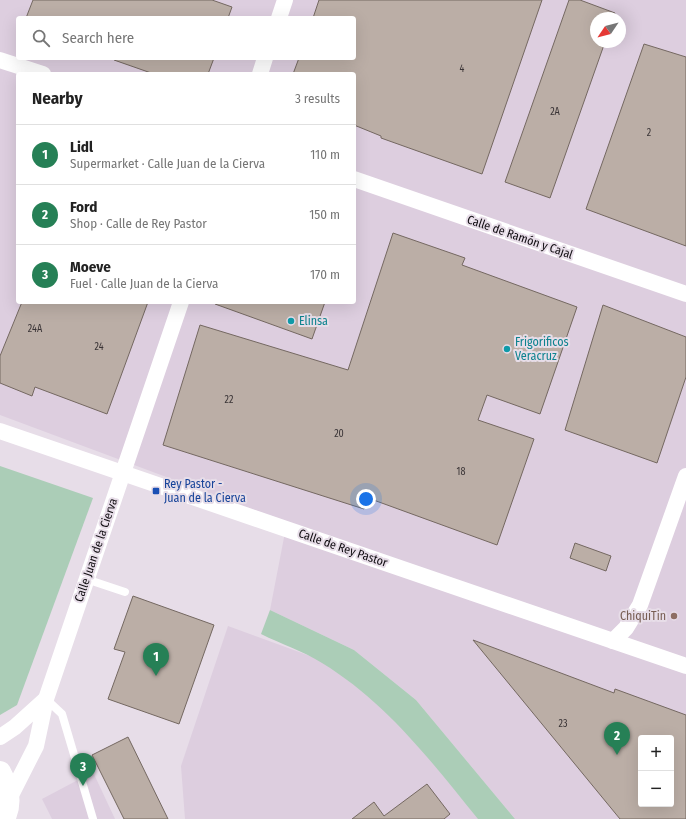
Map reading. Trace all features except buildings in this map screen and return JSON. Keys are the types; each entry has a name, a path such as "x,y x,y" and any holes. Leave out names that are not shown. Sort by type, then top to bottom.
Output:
{"highway":[{"path":"0,772 6,783 8,812"}],"street":[{"path":"280,16 285,0"},
{"path":"0,60 37,72"},
{"path":"261,72 264,60"},
{"name":"Calle de Ramón y Cajal","path":"356,180 686,294"},
{"name":"Calle Juan de la Cierva","path":"8,812 36,746 46,699 180,304"},
{"name":"Calle de Rey Pastor","path":"0,431 686,666"},
{"path":"613,641 626,628 640,605 686,476"},
{"path":"0,737 15,727 46,699"}],"lane":[{"path":"86,579 125,592"},
{"path":"46,699 62,714 93,819"}],"shaded area":[{"path":"0,0 686,0 686,819 515,819 416,700 354,650 270,610 287,522 0,415"},
{"path":"228,626 321,660 374,699 423,749 479,819 185,819 181,766"},
{"path":"93,772 115,819 52,819 42,799"}],"green space":[{"path":"0,466 93,498 17,705 0,715"},
{"path":"270,610 354,650 416,700 515,819 478,819 425,754 387,714 367,696 322,663 300,651 261,634"}],"place":[{"name":"Elinsa","path":"291,321"},
{"name":"Frigorificos Veracruz","path":"507,349"},
{"name":"Rey Pastor - Juan de la Cierva","path":"156,491"},
{"name":"ChiquiTin","path":"674,616"},
{"name":"Lidl","path":"156,676"},
{"name":"Ford","path":"617,755"},
{"name":"Moeve","path":"83,786"}]}
